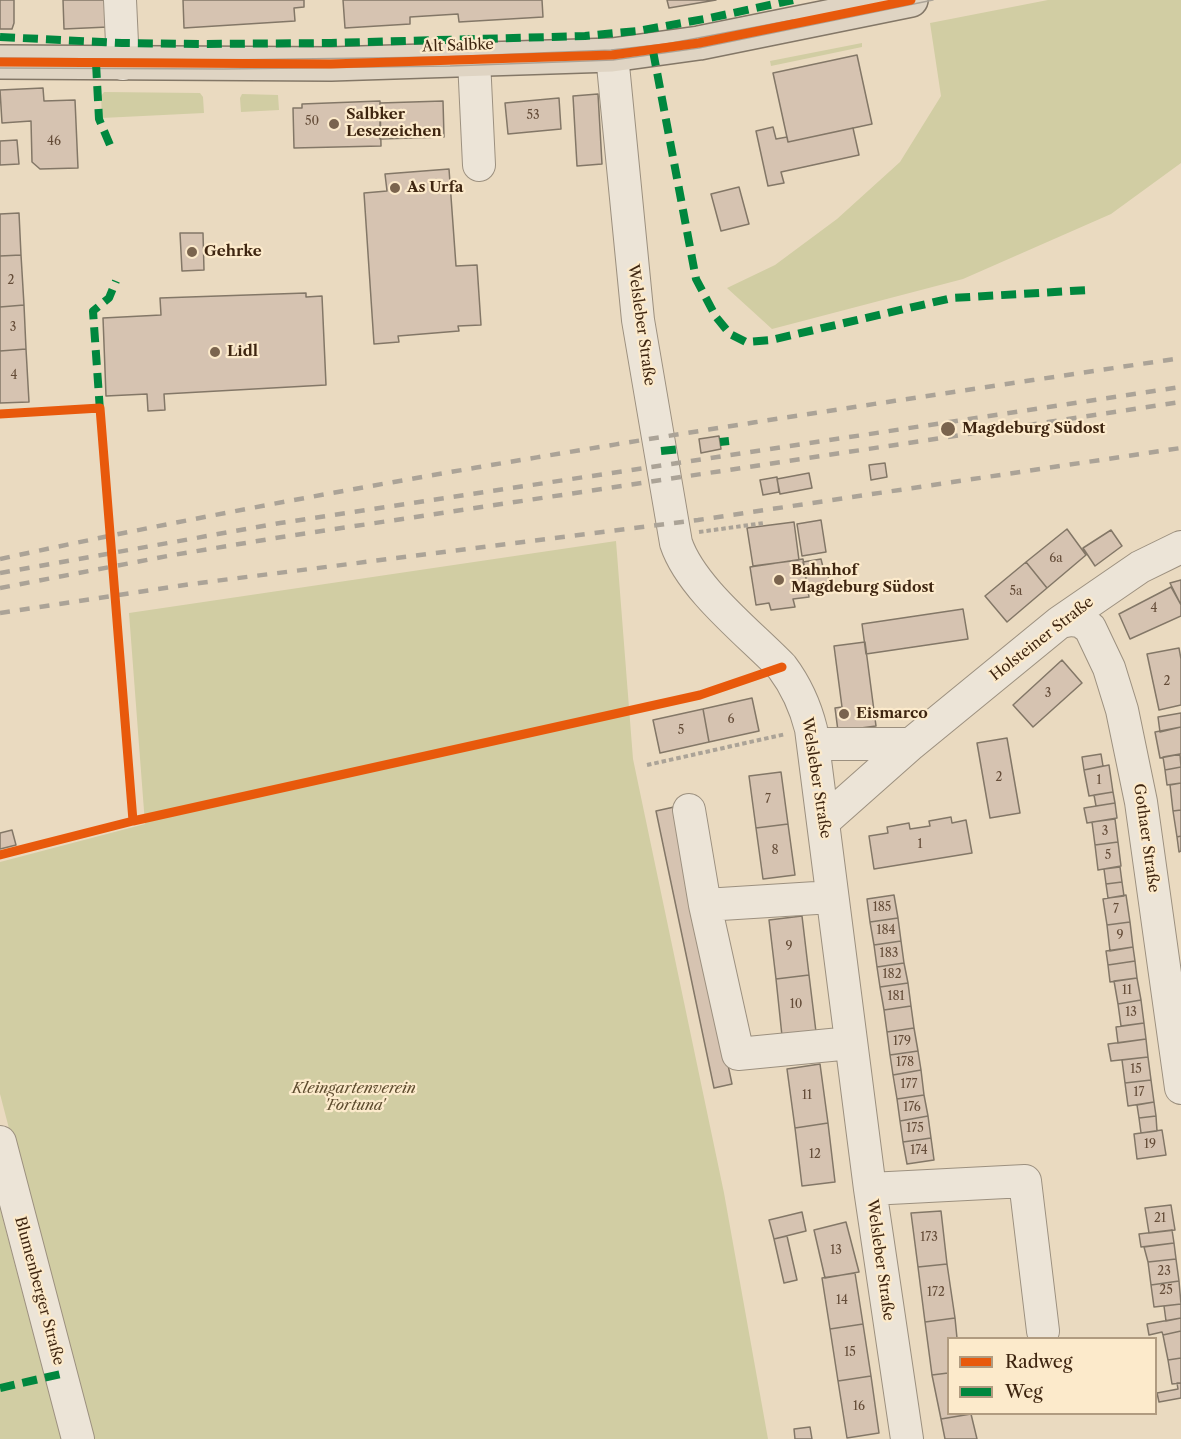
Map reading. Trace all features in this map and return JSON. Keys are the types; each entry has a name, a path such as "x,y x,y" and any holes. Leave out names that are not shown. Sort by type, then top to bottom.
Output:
{"main road":[{"name":"Alt Salbke","path":"0,62 332,64 612,55 699,44 911,0"}],"street":[{"path":"120,0 123,64"},
{"name":"Welsleber Straße","path":"612,55 638,320 674,536 680,553 701,585 792,680 802,700 812,737 870,1189 907,1439"},
{"path":"474,60 479,165"},
{"name":"Holsteiner Straße","path":"823,822 911,744 1060,622 1140,567 1181,547"},
{"name":"Gothaer Straße","path":"1060,622 1080,621 1090,628 1107,661 1122,711 1143,812 1181,1088"},
{"path":"812,737 911,744"},
{"path":"690,810 705,905 738,1054 851,1043"},
{"path":"705,905 832,897"},
{"name":"Blumenberger Straße","path":"0,1142 78,1439"},
{"path":"870,1189 1025,1181 1042,1331"}],"path":[{"path":"674,536 764,523"},
{"path":"647,765 812,737"}],"green space":[{"path":"1048,0 1181,0 1181,163 1111,214 963,279 772,329 727,288 775,265 837,219 900,162 941,96 930,23"},
{"path":"862,43 862,47 771,66 770,61"},
{"path":"104,92 200,93 203,97 204,113 102,118 101,96"},
{"path":"242,94 278,95 279,110 241,112"},
{"name":"Kleingartenverein 'Fortuna'","path":"616,541 633,759 724,1193 768,1439 90,1439 0,1094 0,862 145,824 129,613"},
{"path":"0,1208 61,1439 0,1439"}],"building":[{"path":"0,0 14,0 12,29 0,29"},
{"path":"63,0 112,0 108,27 64,29"},
{"path":"183,0 304,0 304,7 294,8 295,21 184,28"},
{"path":"343,0 542,0 543,17 459,22 458,14 410,17 410,24 345,28"},
{"path":"667,0 716,0 669,8"},
{"path":"857,55 872,124 788,142 773,73"},
{"path":"43,88 44,101 75,100 78,168 40,169 32,162 31,121 2,123 0,90"},
{"path":"598,94 602,164 577,166 573,96"},
{"path":"559,98 561,129 508,134 505,103"},
{"path":"380,101 381,146 294,148 293,108 302,108 302,104"},
{"path":"443,101 444,137 380,139 380,103"},
{"path":"773,127 776,139 787,137 788,142 853,128 859,155 781,172 784,183 768,186 756,131"},
{"path":"17,140 19,164 0,165 0,141"},
{"path":"449,169 456,266 477,265 481,325 458,326 459,331 398,336 399,342 374,344 364,193 387,191 385,174"},
{"path":"739,187 749,224 721,231 711,194"},
{"path":"19,213 21,255 0,256 0,214"},
{"name":"Gehrke","path":"180,233 203,233 204,270 182,271"},
{"path":"21,255 24,305 0,307 0,256"},
{"name":"Lidl","path":"306,293 306,297 322,296 326,385 164,394 165,410 148,411 147,394 106,396 103,318 161,315 160,298"},
{"path":"24,305 26,349 0,351 0,307"},
{"path":"26,349 29,402 0,403 0,351"},
{"path":"719,436 721,449 701,453 699,439"},
{"path":"885,463 887,477 871,480 869,465"},
{"path":"809,473 812,488 780,494 777,479"},
{"path":"777,477 779,492 763,495 760,480"},
{"path":"821,520 826,552 802,556 797,524"},
{"path":"794,522 799,560 753,566 747,528"},
{"path":"1067,529 1086,555 1047,588 1026,562"},
{"path":"1111,530 1122,546 1095,566 1083,548"},
{"name":"Bahnhof Magdeburg Südost","path":"803,559 809,597 793,599 795,607 771,610 769,603 756,605 750,567"},
{"path":"821,559 823,567 827,566 830,590 808,593 803,562"},
{"path":"1026,562 1047,588 1007,622 985,596"},
{"path":"1181,580 1181,605 1170,583"},
{"path":"1171,587 1181,605 1181,616 1130,639 1119,614"},
{"path":"963,609 968,639 866,654 862,624"},
{"path":"865,642 876,726 838,731 835,708 842,707 834,646"},
{"path":"1179,648 1181,705 1159,710 1147,654"},
{"path":"1062,660 1082,683 1033,727 1013,705"},
{"path":"752,698 759,731 709,742 703,709"},
{"path":"703,709 709,742 660,753 653,720"},
{"path":"1181,713 1181,727 1160,732 1158,717"},
{"path":"1181,727 1181,754 1160,758 1155,732"},
{"path":"1007,738 1020,813 990,818 977,743"},
{"path":"1101,754 1103,766 1084,770 1082,757"},
{"path":"1180,754 1181,767 1165,770 1163,757"},
{"path":"1109,765 1113,792 1089,796 1084,770"},
{"path":"1181,767 1181,783 1167,785 1165,770"},
{"path":"781,772 788,824 756,828 749,776"},
{"path":"1181,783 1181,810 1173,811 1170,785"},
{"path":"1113,792 1115,803 1096,806 1094,795"},
{"path":"1115,803 1117,818 1087,823 1084,808"},
{"path":"674,807 732,1084 714,1088 656,811"},
{"path":"1181,810 1181,836 1177,837 1173,811"},
{"path":"951,817 952,823 966,820 972,853 874,869 869,836 888,833 887,827 909,823 910,829 930,826 929,821"},
{"path":"1115,819 1118,842 1095,845 1092,822"},
{"path":"788,824 795,875 763,879 756,828"},
{"path":"12,830 16,845 0,849 0,833"},
{"path":"1181,836 1181,851 1179,852 1177,837"},
{"path":"1118,842 1121,866 1098,870 1095,845"},
{"path":"1120,867 1122,882 1106,884 1104,869"},
{"path":"1122,882 1124,896 1108,898 1106,884"},
{"path":"894,895 898,918 870,922 867,899"},
{"path":"1126,895 1130,922 1107,925 1103,899"},
{"path":"802,916 809,975 776,979 769,920"},
{"path":"898,918 901,941 874,945 870,922"},
{"path":"1130,922 1133,947 1110,951 1107,925"},
{"path":"901,941 904,963 877,967 874,945"},
{"path":"1133,947 1135,961 1108,965 1106,951"},
{"path":"1135,961 1137,978 1110,982 1108,965"},
{"path":"904,963 908,983 880,987 877,967"},
{"path":"809,975 816,1032 782,1036 776,979"},
{"path":"1137,978 1141,1000 1118,1004 1114,981"},
{"path":"908,983 911,1006 884,1010 880,987"},
{"path":"1141,1000 1144,1023 1121,1026 1118,1004"},
{"path":"911,1006 914,1028 887,1032 884,1010"},
{"path":"1144,1023 1146,1039 1118,1043 1116,1027"},
{"path":"914,1028 918,1051 890,1055 887,1032"},
{"path":"1146,1039 1148,1057 1111,1061 1108,1044"},
{"path":"918,1051 921,1070 893,1075 890,1055"},
{"path":"1148,1057 1151,1080 1125,1083 1122,1060"},
{"path":"820,1064 828,1123 795,1128 787,1069"},
{"path":"921,1070 924,1095 897,1099 893,1075"},
{"path":"1151,1080 1154,1102 1128,1106 1125,1083"},
{"path":"924,1095 928,1116 900,1121 897,1099"},
{"path":"1154,1102 1156,1116 1139,1118 1137,1105"},
{"path":"928,1116 931,1138 903,1142 900,1121"},
{"path":"1156,1116 1157,1131 1141,1133 1139,1118"},
{"path":"828,1123 835,1182 802,1186 795,1128"},
{"path":"1162,1130 1166,1155 1137,1159 1134,1134"},
{"path":"931,1138 934,1160 907,1164 903,1142"},
{"path":"1171,1205 1175,1230 1149,1233 1145,1208"},
{"path":"941,1211 947,1264 918,1267 911,1213"},
{"path":"802,1212 806,1231 774,1239 769,1220"},
{"path":"846,1222 859,1272 825,1278 814,1230"},
{"path":"1172,1230 1174,1243 1141,1247 1139,1234"},
{"path":"787,1236 797,1280 784,1283 774,1239"},
{"path":"1174,1243 1176,1259 1148,1262 1144,1247"},
{"path":"1176,1259 1179,1281 1151,1285 1148,1262"},
{"path":"947,1264 955,1318 925,1322 918,1267"},
{"path":"855,1273 863,1324 830,1329 822,1278"},
{"path":"1179,1281 1181,1304 1154,1307 1151,1285"},
{"path":"1181,1304 1181,1318 1166,1321 1164,1306"},
{"path":"955,1318 957,1337 947,1337 947,1373 932,1375 925,1322"},
{"path":"1181,1318 1181,1331 1149,1335 1147,1324"},
{"path":"863,1324 871,1376 838,1381 830,1329"},
{"path":"1181,1331 1181,1358 1168,1360 1163,1335"},
{"path":"1181,1358 1181,1383 1172,1384 1168,1360"},
{"path":"947,1373 947,1415 965,1415 941,1419 932,1375"},
{"path":"871,1376 879,1433 847,1438 838,1381"},
{"path":"1177,1383 1181,1383 1181,1398 1159,1402 1157,1393 1178,1389"},
{"path":"971,1415 977,1439 945,1439 941,1419"},
{"path":"810,1427 812,1439 795,1439 794,1429"}],"tram line":[{"path":"0,68 223,69 450,66 613,60 699,48 933,0"},
{"path":"0,58 223,60 443,57 611,50 666,44 793,20"}],"railway":[{"path":"0,559 147,528 441,474 737,425 1181,358"},
{"path":"0,573 280,523 1181,387"},
{"path":"0,588 282,537 1181,402"},
{"path":"0,613 191,584 698,520 1181,448"}],"marked path":[{"path":"0,37 199,44 585,36 637,31 793,0"},
{"path":"653,51 696,279 716,317 730,334 746,342 771,340 952,298 1089,290"},
{"path":"96,63 99,119 110,145"},
{"path":"100,411 93,311 109,298 116,281"},
{"path":"720,442 729,441"},
{"path":"661,451 680,449"},
{"path":"0,1388 61,1374"}],"cycle path":[{"path":"0,62 331,64 612,55 699,43 911,0"},
{"path":"0,414 100,408 133,821"},
{"path":"0,855 133,821 700,695 782,667"}],"place":[{"name":"Salbker Lesezeichen","path":"334,124"},
{"name":"As Urfa","path":"395,188"},
{"name":"Gehrke","path":"192,252"},
{"name":"Lidl","path":"215,352"},
{"name":"Magdeburg Südost","path":"948,429"},
{"name":"Bahnhof Magdeburg Südost","path":"779,580"},
{"name":"Eismarco","path":"844,714"}]}
